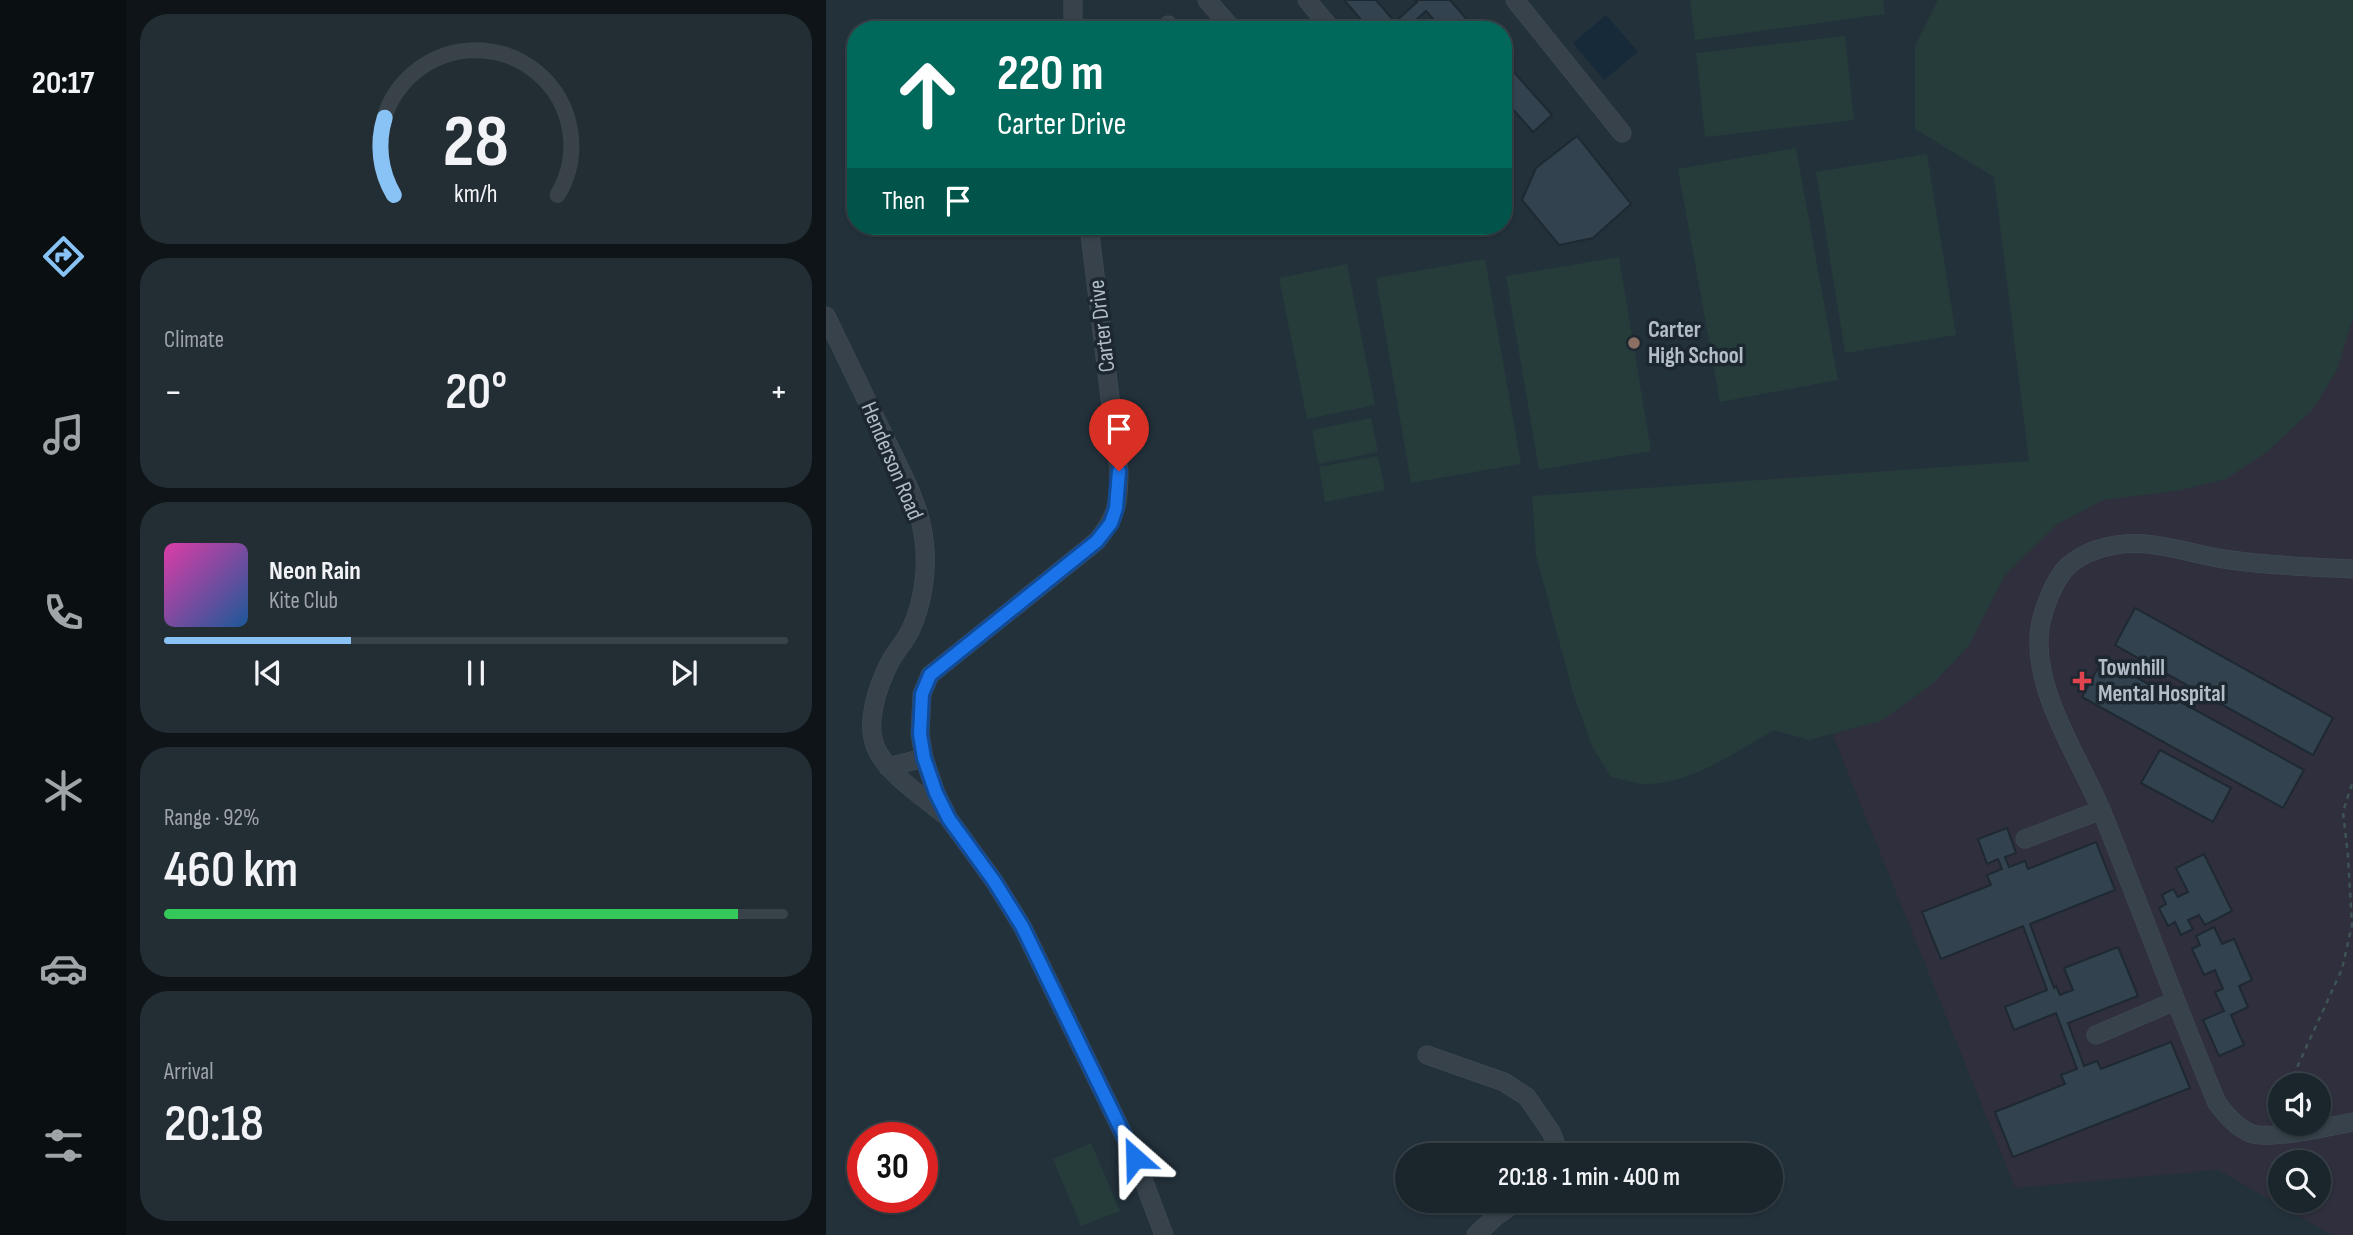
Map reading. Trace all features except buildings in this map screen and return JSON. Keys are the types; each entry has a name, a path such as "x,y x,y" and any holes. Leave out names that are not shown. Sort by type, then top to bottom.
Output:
{"street":[{"path":"1073,0 1073,21"},
{"path":"1207,0 1225,21"},
{"path":"1307,0 1324,21"},
{"path":"1514,0 1622,133"},
{"name":"Carter Drive","path":"924,758 920,716 922,694 930,675 1097,541 1111,523 1116,508 1119,471 1091,235"},
{"name":"Henderson Road","path":"826,316 903,477 919,514 925,542 925,574 921,602 911,629 890,662 873,713 874,741 877,752 888,766 949,819"},
{"path":"2353,569 2230,560 2144,542 2118,544 2093,551 2069,565 2054,585 2039,636 2041,664 2048,692 2101,810 2217,1103 2238,1125 2251,1133 2271,1135 2353,1122"},
{"path":"888,766 924,758"},
{"name":"Henderson Road","path":"924,758 949,819 994,881 1022,926 1135,1158 1164,1235"},
{"path":"2025,839 2101,810"},
{"path":"2096,1035 2175,1001"},
{"path":"1427,1055 1504,1082 1527,1097 1551,1132 1555,1143"},
{"path":"1476,1235 1501,1213"}],"path":[{"path":"2294,1073 2342,969 2350,936 2351,911 2343,812 2353,781"}],"shaded area":[{"name":"Townhill Mental Hospital","path":"1938,0 2353,0 2353,1235 2332,1235 2293,1213 2331,1213 2331,1150 2268,1150 2268,1199 2218,1170 2015,1188 1775,591 1766,479 2029,461 1994,177 1915,129 1915,46"},
{"path":"1606,15 1638,52 1604,80 1573,43"}],"green space":[{"path":"1690,0 1883,0 1885,14 1695,40"},
{"path":"1938,0 2353,0 2353,318 2337,370 2313,409 2267,452 2226,479 2176,491 2103,500 2056,525 2005,575 1968,647 1931,685 1881,721 1809,740 1774,730 1698,772 1666,782 1644,784 1611,777 1592,746 1573,693 1536,555 1532,496 2029,461 1994,177 1915,129 1915,46"},
{"path":"1845,36 1854,120 1705,137 1696,53"},
{"path":"1796,148 1838,380 1720,402 1678,169"},
{"path":"1927,154 1956,335 1845,353 1816,172"},
{"path":"1619,257 1651,451 1539,470 1506,276"},
{"path":"1485,259 1521,464 1411,483 1376,278"},
{"path":"1347,264 1375,405 1307,419 1279,278"},
{"path":"1371,418 1378,452 1318,464 1312,430"},
{"path":"1378,456 1385,490 1325,502 1319,467"},
{"path":"1091,1143 1120,1211 1081,1226 1053,1159"}],"place":[{"name":"Carter High School","path":"1634,343"},
{"name":"Townhill Mental Hospital","path":"2082,681"}],"route":[{"path":"1119,471 1116,508 1111,523 1097,541 930,675 922,694 920,734 929,774 949,819 994,881 1022,926 1135,1158"}]}
